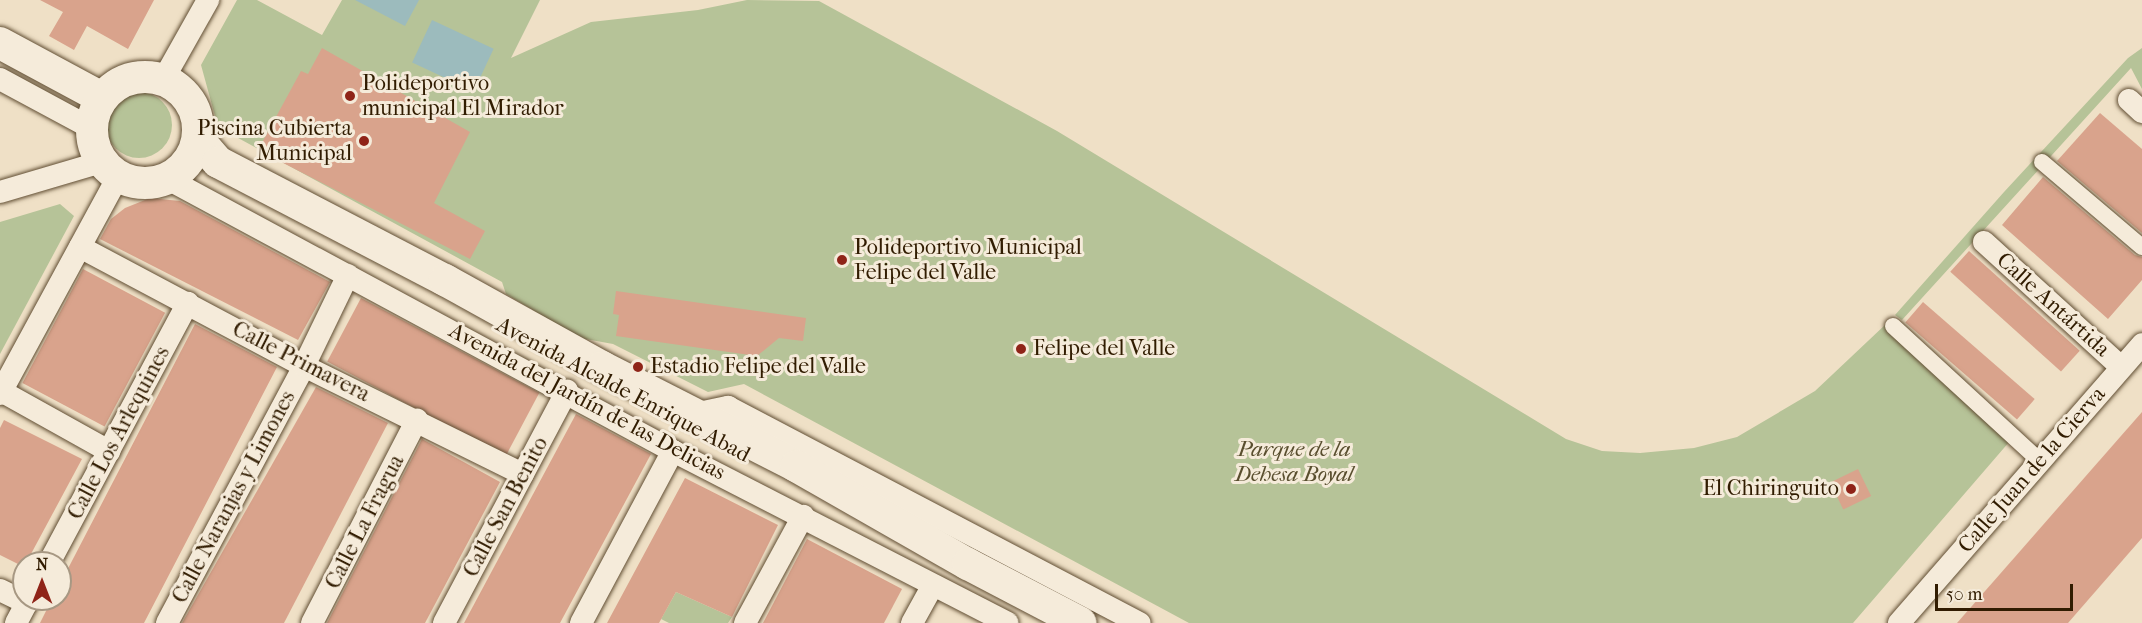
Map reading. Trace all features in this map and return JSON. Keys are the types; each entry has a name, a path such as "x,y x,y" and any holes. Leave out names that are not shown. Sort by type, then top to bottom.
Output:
{"main road":[{"path":"0,43 96,112"},
{"path":"0,58 96,112"},
{"path":"144,77 163,80 186,96 194,109 198,124 185,160 151,184 134,183 110,170 93,146 96,112 113,87 128,79 144,77"},
{"name":"Avenida Alcalde Enrique Abad","path":"185,160 218,162 796,466 968,564 1081,623"},
{"name":"Avenida Alcalde Enrique Abad","path":"185,160 215,170 1055,623"}],"street":[{"path":"163,80 208,0"},
{"path":"0,79 96,112"},
{"name":"Avenida del Jardín de las Delicias","path":"185,160 348,275 673,450 1007,623"},
{"path":"2042,162 2142,247"},
{"path":"0,192 110,170"},
{"path":"109,451 1,393 80,247 110,170"},
{"name":"Calle Antártida","path":"1984,242 2121,368"},
{"name":"Calle Primavera","path":"80,247 304,366 523,474"},
{"name":"Calle Naranjas y Limones","path":"167,623 304,366 348,275"},
{"name":"Calle Los Arlequines","path":"55,551 188,303"},
{"path":"1893,326 2040,461"},
{"name":"Calle Juan de la Cierva","path":"1899,623 2142,344"},
{"name":"Calle San Benito","path":"444,623 567,391"},
{"name":"Avenida Alcalde Enrique Abad","path":"694,414 729,407 1140,623"},
{"name":"Calle La Fragua","path":"312,623 417,420"},
{"path":"581,623 673,450"},
{"path":"745,623 803,516"},
{"path":"912,623 933,585"}],"green space":[{"name":"Parque de la Dehesa Boyal","path":"237,0 257,0 322,35 342,0 540,0 511,58 591,22 698,10 747,0 819,1 1057,131 1566,439 1602,451 1640,453 1694,448 1737,437 1815,391 1886,324 2010,441 1853,623 1189,623 744,384 708,392 613,344 580,338 506,294 502,282 218,127 201,65"},
{"path":"2142,48 2142,89 2131,68 1902,320 1895,315 2004,192 2128,58"},
{"path":"132,92 146,92 158,97 167,106 172,125 170,138 163,149 146,158 132,158 120,153 111,144 106,132 106,118 111,106 120,97"},
{"path":"60,204 74,216 0,354 0,222"},
{"path":"676,592 732,617 728,623 669,623 661,619"}],"water":[{"path":"355,0 419,0 405,26"},
{"path":"432,20 494,49 474,91 412,63"}],"building":[{"path":"40,0 154,0 128,49 87,26 74,50 49,36 63,12"},
{"name":"Piscina Cubierta Municipal","path":"322,48 470,132 434,203 485,231 470,259 258,150 301,71 308,74"},
{"path":"2100,113 2142,149 2142,233 2057,161"},
{"path":"2043,177 2135,255 2142,257 2142,280 2108,319 2002,225"},
{"path":"150,198 180,201 330,282 298,340 100,239 111,219 125,208"},
{"path":"1969,251 2080,351 2061,372 1950,272"},
{"path":"83,269 165,313 105,427 22,383"},
{"path":"616,291 806,318 803,341 779,338 757,356 616,336 619,315 613,314"},
{"path":"361,298 539,393 506,456 327,362"},
{"path":"1923,302 2035,399 2017,419 1905,322"},
{"path":"195,324 277,367 144,623 40,623 46,611 72,611 72,561"},
{"path":"316,387 388,423 284,623 182,623"},
{"path":"2142,412 2142,538 2068,623 1957,623"},
{"path":"576,414 651,454 560,623 464,623"},
{"path":"4,420 82,459 33,551 12,551 12,561 0,555 0,428"},
{"path":"422,439 500,482 425,623 327,623"},
{"name":"El Chiringuito","path":"1858,469 1871,496 1843,510 1830,483"},
{"path":"685,478 778,525 732,617 676,592 659,623 607,623"},
{"path":"807,539 902,589 884,623 763,623"}],"place":[{"name":"Polideportivo municipal El Mirador","path":"350,96"},
{"name":"Piscina Cubierta Municipal","path":"364,141"},
{"name":"Polideportivo Municipal Felipe del Valle","path":"842,260"},
{"name":"Felipe del Valle","path":"1021,349"},
{"name":"Estadio Felipe del Valle","path":"638,367"},
{"name":"El Chiringuito","path":"1851,489"}]}
